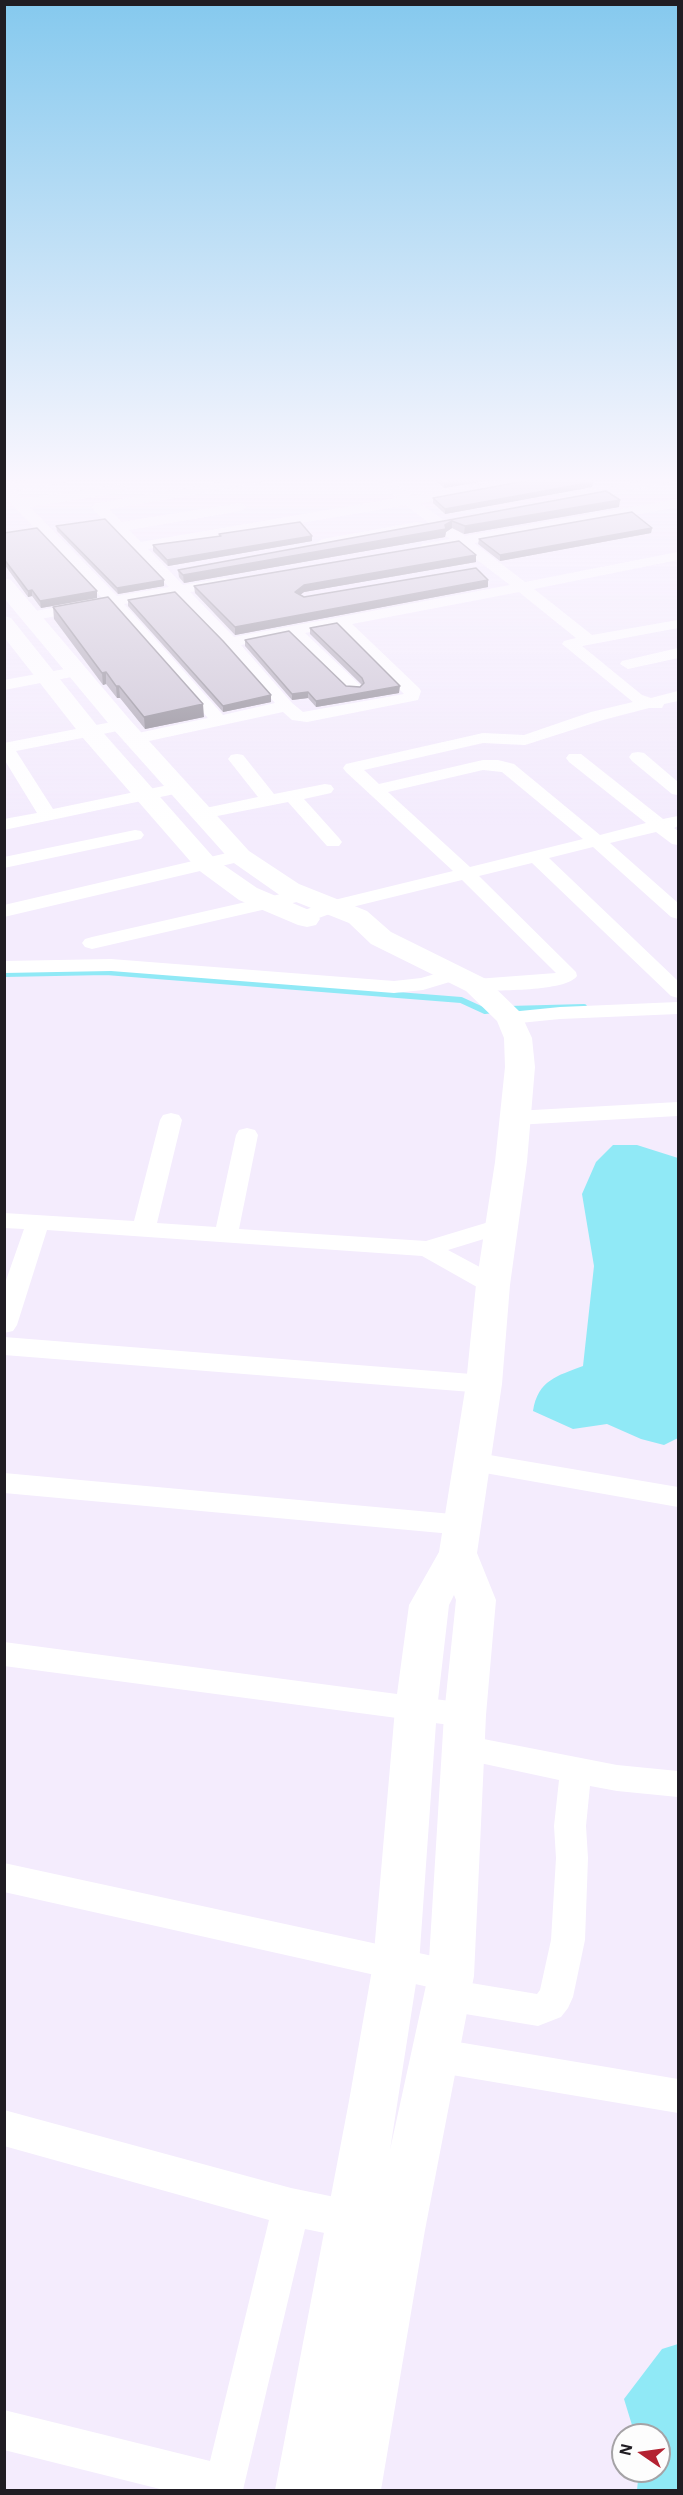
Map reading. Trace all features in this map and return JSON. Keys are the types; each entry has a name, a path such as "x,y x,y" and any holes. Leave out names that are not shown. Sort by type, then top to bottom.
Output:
{"street":[{"path":"8,595 18,625 46,677 145,796 206,864 248,894 269,903"},
{"path":"108,595 219,720"},
{"path":"18,625 113,601 146,595"},
{"path":"184,595 230,642 286,706 298,716 307,717 412,697 413,691 341,621"},
{"path":"230,642 477,595"},
{"path":"533,595 588,640"},
{"path":"678,624 571,643 570,646 636,698 678,712"},
{"path":"18,625 76,672 240,856 290,890 303,906 338,932 381,938"},
{"path":"293,630 354,688"},
{"path":"628,664 678,653"},
{"path":"4,685 76,672"},
{"path":"4,967 111,965 394,987 555,980 567,976 566,972 466,873 352,768 483,738 525,740 597,716 678,696"},
{"path":"48,816 5,748 92,733 128,732 219,720 286,706"},
{"path":"508,768 525,740"},
{"path":"638,757 678,790"},
{"path":"575,758 670,824 678,840"},
{"path":"237,759 270,800"},
{"path":"375,790 483,765 508,768 598,842 678,913"},
{"path":"4,825 178,788"},
{"path":"202,814 325,789"},
{"path":"292,796 333,842"},
{"path":"93,943 269,903 333,906 670,824"},
{"path":"4,863 135,835"},
{"path":"4,911 240,856"},
{"path":"536,856 678,992"},
{"path":"303,2490 396,1964 417,1708 429,1605 460,1539 484,1384 493,1285 520,1067 518,1038 507,1015 470,982 381,938 358,917 333,906"},
{"path":"507,1015 678,1008"},
{"path":"515,1118 678,1109"},
{"path":"144,1229 171,1120"},
{"path":"226,1235 247,1135"},
{"path":"4,1220 427,1249 502,1226"},
{"path":"4,1325 38,1222"},
{"path":"427,1249 493,1285"},
{"path":"4,1346 484,1384"},
{"path":"472,1462 678,1497"},
{"path":"4,1484 460,1539"},
{"path":"353,2490 399,2230 449,1985 464,1732 476,1600 460,1539"},
{"path":"4,1654 417,1708 464,1732 576,1771 651,1783 678,1784"},
{"path":"4,1876 396,1964 449,1985 537,2010 549,2006 556,1997 568,1940 572,1858 570,1826 576,1771"},
{"path":"434,2055 678,2096"},
{"path":"4,2128 291,2206 399,2230"},
{"path":"4,2430 223,2488 291,2206"}],"water":[{"path":"613,1145 637,1145 678,1158 678,1438 664,1445 641,1439 607,1424 573,1429 533,1411 539,1392 544,1386 557,1376 583,1366 594,1266 582,1194 596,1162"},
{"path":"678,2344 678,2490 637,2490 638,2483 671,2483 671,2423 631,2423 624,2399 662,2349"}],"building":[{"path":"36,595 72,595 40,601"},
{"path":"155,595 178,595 271,695 223,706 128,600"},
{"path":"203,595 405,595 235,627"},
{"path":"108,597 203,704 144,717 106,672 102,673 53,607"},
{"path":"337,623 400,686 316,701 308,692 292,694 245,640 289,631 346,686 360,687 364,683 362,678 310,628"}],"waterway":[{"path":"4,974 106,972 461,1000 485,1011 494,1010"},
{"path":"509,1009 584,1007"}]}
